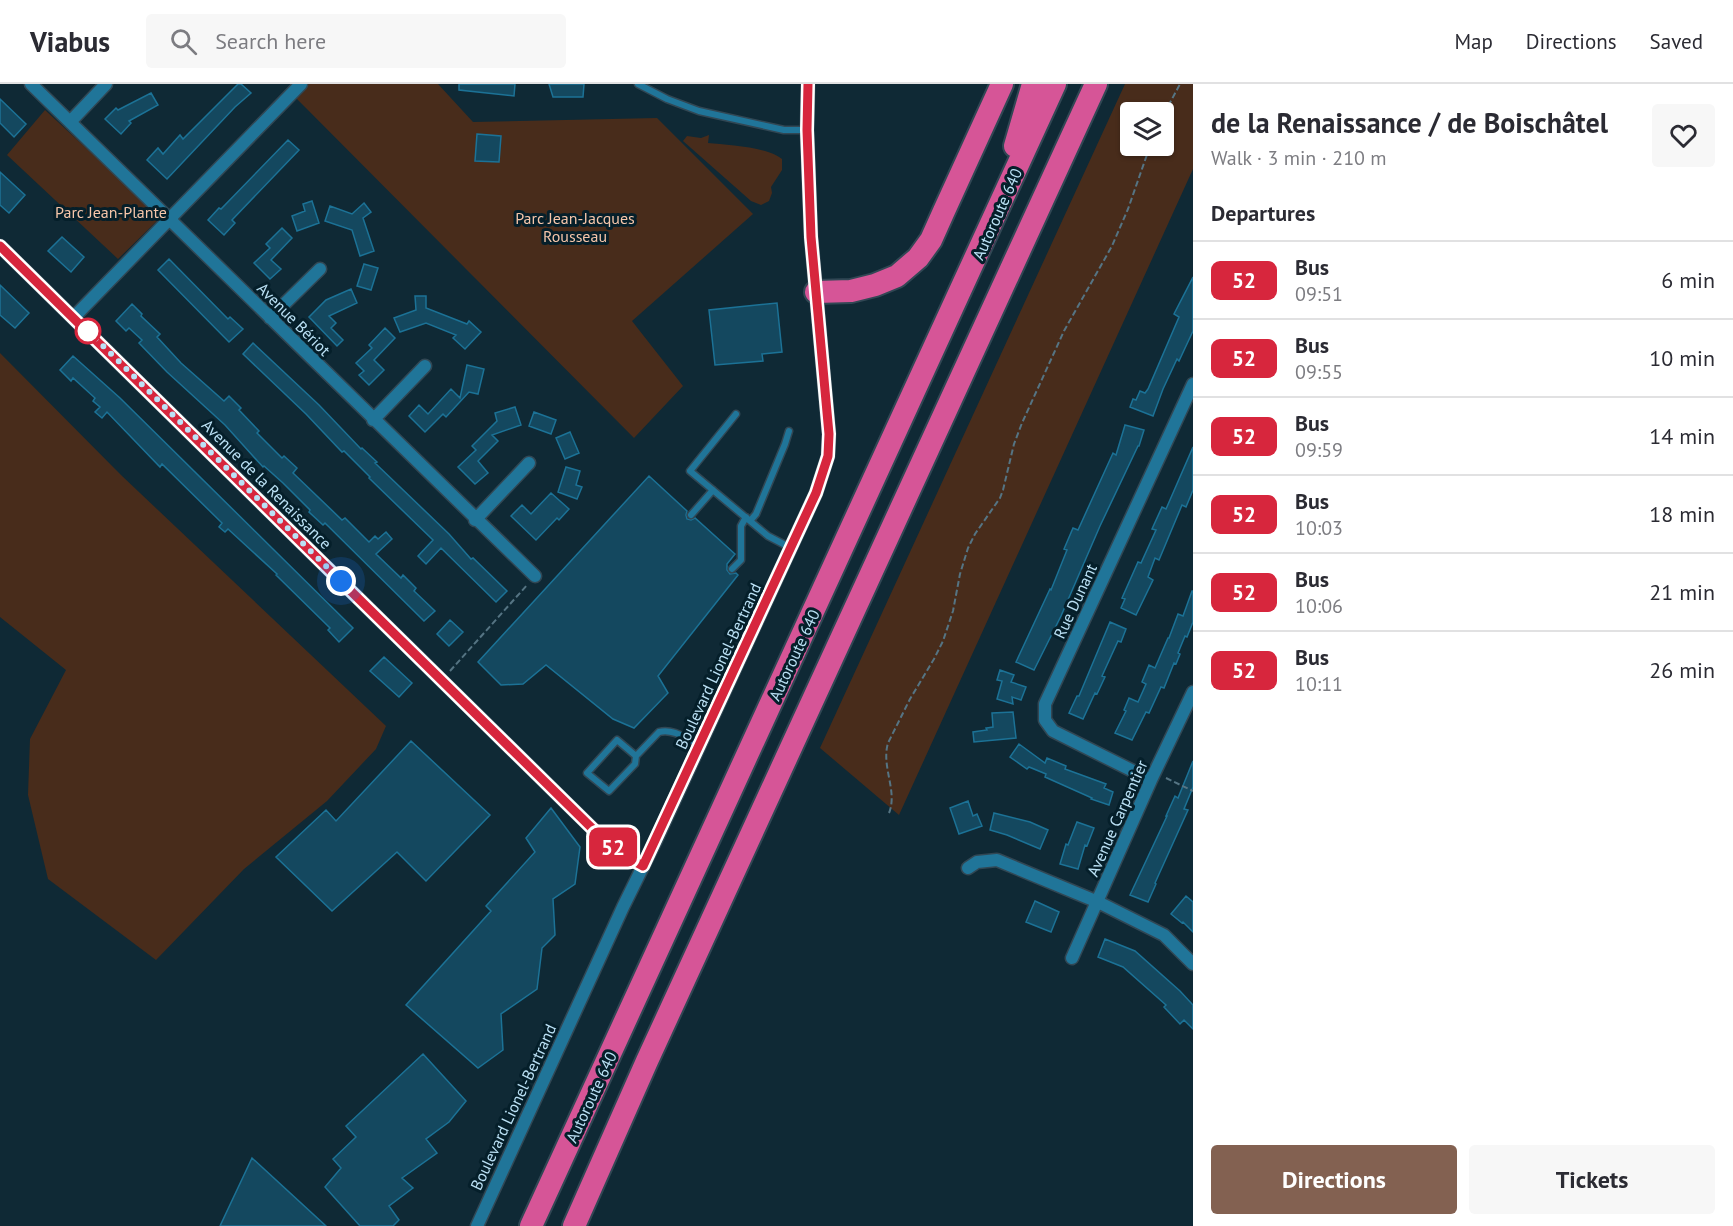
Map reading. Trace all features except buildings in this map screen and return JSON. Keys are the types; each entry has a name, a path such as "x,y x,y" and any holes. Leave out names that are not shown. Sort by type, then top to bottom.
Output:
{"highway":[{"path":"816,292 851,291 875,285 897,276 918,258 944,211 1002,84"},
{"path":"995,217 1033,84"},
{"name":"Autoroute 640","path":"531,1226 1055,84"},
{"path":"574,1226 647,1061 1096,84"}],"street":[{"name":"Avenue Bériot","path":"31,84 475,520 535,576"},
{"path":"70,122 106,84"},
{"path":"74,317 301,84"},
{"name":"Boulevard Lionel-Bertrand","path":"477,1226 816,493 828,456 828,416 811,237 807,130 808,84"},
{"name":"Avenue de la Renaissance","path":"0,246 605,841 621,854 643,866"},
{"path":"270,318 320,269"},
{"path":"373,420 424,366"},
{"name":"Rue Dunant","path":"1153,776 1053,731 1045,720 1045,704 1193,384"},
{"path":"475,520 530,463"},
{"name":"Avenue Carpentier","path":"1072,958 1193,692"},
{"path":"968,868 977,862 997,860 1098,902 1164,935 1193,964"}],"lane":[{"path":"638,84 667,99 699,111 784,130 807,130"},
{"path":"736,414 690,471 768,536 790,548"},
{"path":"732,569 741,560 741,526 756,514 789,431"},
{"path":"691,514 712,490"},
{"path":"636,756 617,740 587,773 609,791 635,764 636,756 654,735 663,731 672,732 700,744"}],"path":[{"path":"1170,102 1180,84"},
{"path":"889,813 892,800 887,770 888,743 943,641 953,611 960,573 968,548 1004,490 1014,444 1022,423 1064,331 1119,231 1147,156"},
{"path":"442,680 535,576"},
{"path":"1153,776 1193,791"}],"green space":[{"name":"Parc Jean-Jacques Rousseau","path":"309,84 438,84 473,122 657,118 753,214 632,321 683,386 634,438 294,96"},
{"path":"1125,84 1193,84 1193,169 899,815 820,748"},
{"name":"Parc Jean-Plante","path":"45,110 161,217 118,259 7,155"},
{"path":"709,135 708,143 758,149 782,159 782,170 771,187 772,193 769,201 761,205 751,201 683,141 687,136 701,138"},
{"path":"0,353 121,475 386,726 376,749 327,801 244,869 156,960 48,879 28,795 30,739 66,670 0,617"}],"bus line":[{"name":"52","path":"0,246 605,841 621,854 643,866 816,493 828,456 828,416 811,237 807,130 808,84"}],"route":[{"path":"88,331 341,581"}]}
